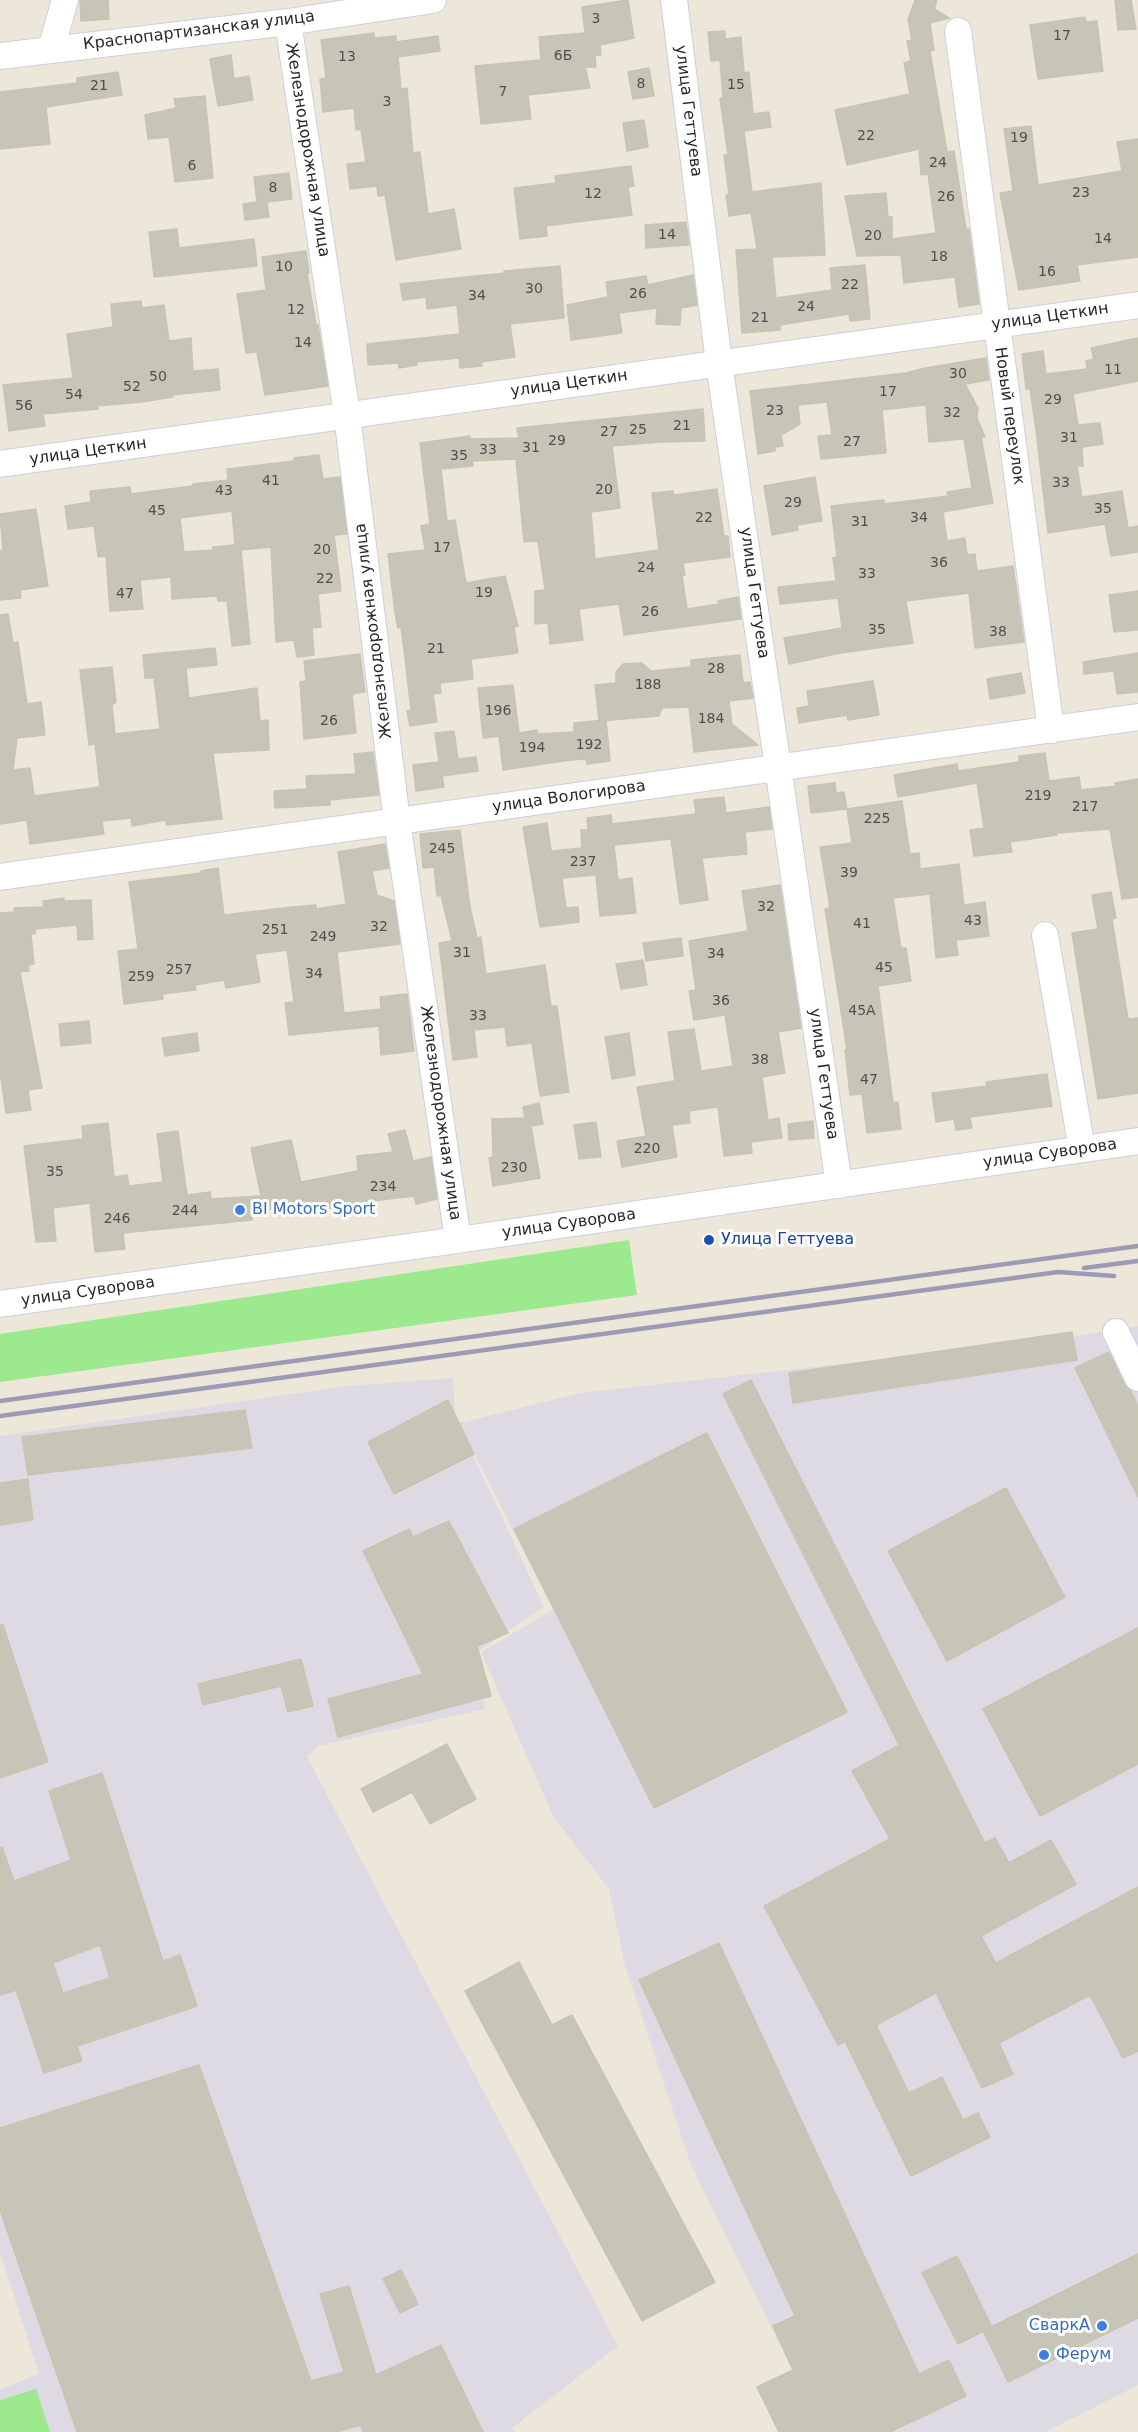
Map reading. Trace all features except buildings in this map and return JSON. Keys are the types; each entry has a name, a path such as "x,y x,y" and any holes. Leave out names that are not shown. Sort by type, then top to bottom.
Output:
{"street":[{"path":"51,48 65,0"},
{"name":"Краснопартизанская улица","path":"0,56 51,48 288,22 433,0"},
{"name":"улица Геттуева","path":"674,0 720,363 839,1185"},
{"name":"Железнодорожная улица","path":"288,22 347,415 397,821 458,1240"},
{"name":"Новый переулок","path":"958,31 1051,730"},
{"name":"улица Цеткин","path":"0,464 1138,305"},
{"name":"улица Вологирова","path":"0,877 1138,717"},
{"path":"1045,935 1082,1149"},
{"name":"улица Суворова","path":"0,1304 1138,1141"},
{"path":"1116,1332 1138,1378"}],"shaded area":[{"path":"1138,1326 1138,2385 1045,2432 826,2432 811,2408 691,2165 625,1966 609,1889 553,1816 481,1652 553,1610 459,1423 581,1393 1038,1342"},
{"path":"453,1378 455,1417 544,1607 477,1652 485,1709 318,1746 307,1757 618,2346 512,2428 514,2432 0,2432 0,2389 39,2374 0,2252 0,1436 348,1386"}],"green space":[{"path":"629,1240 637,1295 0,1382 0,1334"},
{"path":"36,2389 50,2432 0,2432 0,2400"}],"railway":[{"path":"0,1401 1138,1246"},
{"path":"1084,1268 1138,1261"},
{"path":"0,1416 1058,1272 1114,1276"}],"place":[{"name":"BI Motors Sport","path":"240,1210"},
{"name":"Улица Геттуева","path":"709,1240"},
{"name":"СваркА","path":"1102,2326"},
{"name":"Ферум","path":"1044,2355"}]}
